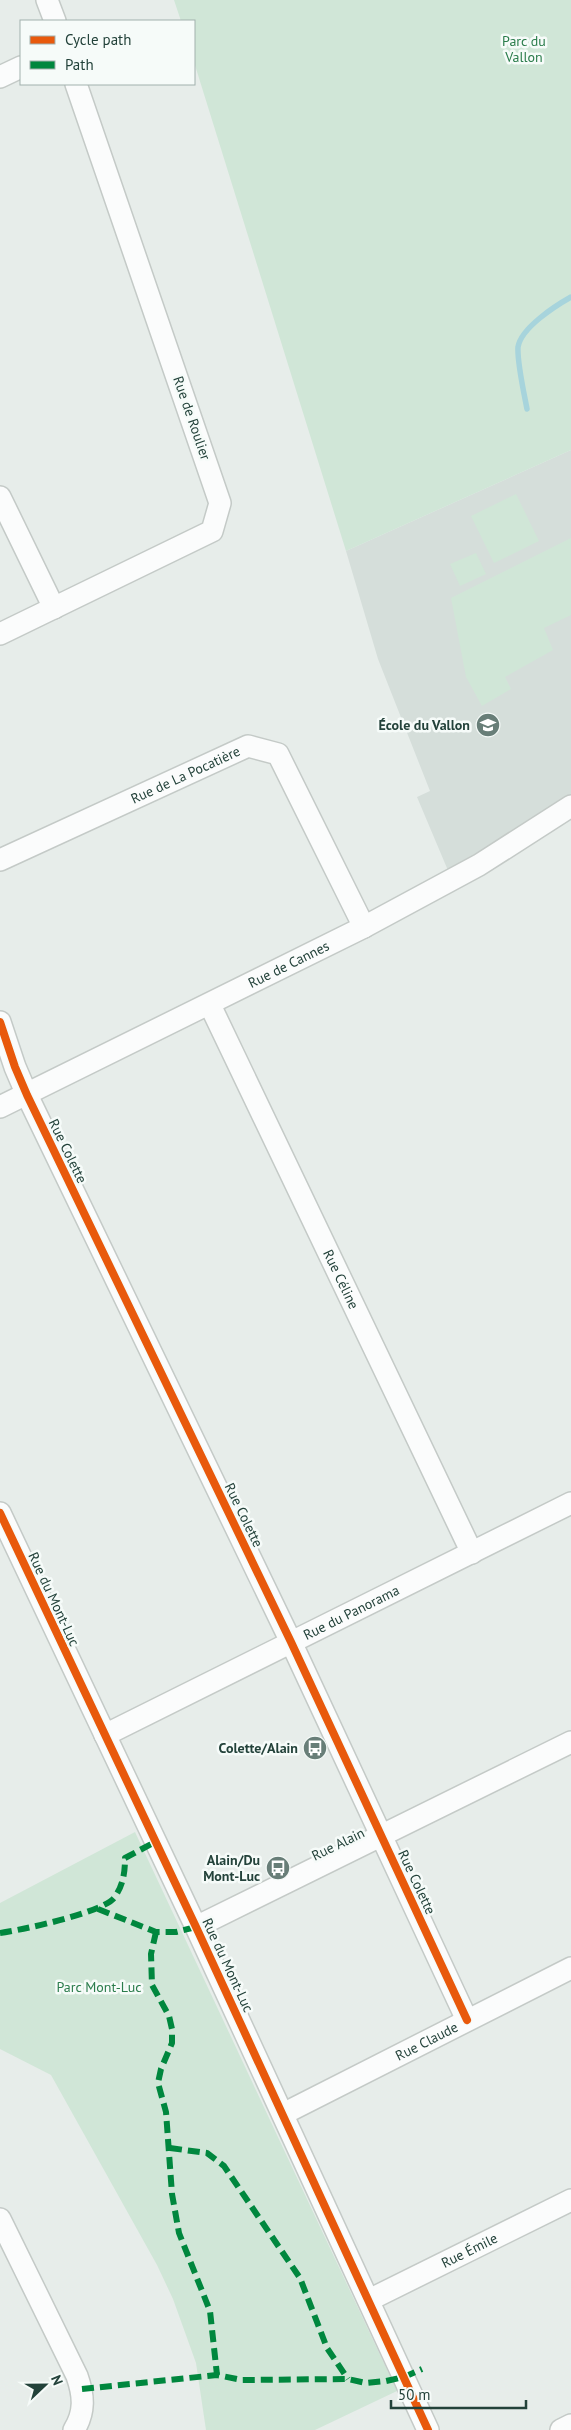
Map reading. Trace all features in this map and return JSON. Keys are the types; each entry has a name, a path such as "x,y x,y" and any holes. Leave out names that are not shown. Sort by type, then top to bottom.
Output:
{"street":[{"path":"47,0 55,20"},
{"path":"0,77 20,67"},
{"name":"Rue de Roulier","path":"0,634 212,531 220,503 76,85"},
{"path":"0,497 54,608"},
{"name":"Rue de La Pocatière","path":"0,860 248,746 278,754 364,927"},
{"name":"Rue de Cannes","path":"0,1107 210,1005 364,927 479,864 571,806"},
{"name":"Rue Céline","path":"210,1005 472,1553"},
{"name":"Rue Colette","path":"0,1022 14,1067 27,1095 291,1642 467,2020"},
{"name":"Rue du Panorama","path":"105,1735 571,1504"},
{"name":"Rue du Mont-Luc","path":"0,1513 196,1927 428,2430"},
{"name":"Rue Alain","path":"196,1927 382,1837 571,1742"},
{"name":"Rue Claude","path":"283,2114 571,1968"},
{"name":"Rue Émile","path":"368,2300 571,2200"},
{"path":"0,2219 77,2376 84,2403 81,2418 74,2430"},
{"path":"560,2430 571,2425"}],"shaded area":[{"name":"École du Vallon","path":"571,450 571,806 452,880 417,797 430,791 378,659 346,551"}],"green space":[{"name":"Parc du Vallon","path":"174,0 571,0 571,450 346,551 195,65 195,20 181,20"},
{"path":"516,494 539,541 494,563 471,516"},
{"path":"571,538 571,615 544,628 553,650 505,677 511,689 482,706 466,677 451,598"},
{"path":"476,553 486,574 460,586 450,564"},
{"name":"Parc Mont-Luc","path":"135,1832 397,2391 315,2430 206,2430 196,2363 173,2299 157,2265 51,2075 0,2049 0,1903"}],"waterway":[{"path":"527,409 519,361 518,347 520,340 525,332 540,318 571,297"}],"marked path":[{"path":"0,1933 60,1920 106,1904 114,1898 120,1889 124,1874 125,1858 155,1842"},
{"path":"98,1909 156,1932 176,1932 196,1927"},
{"path":"156,1932 151,1954 152,1985 169,2016 172,2029 172,2043 161,2069 158,2083 166,2112 172,2194 179,2233 210,2311 217,2375"},
{"path":"170,2148 207,2153 224,2166 300,2278 327,2348 348,2379"},
{"path":"82,2389 217,2375 242,2380 348,2379 366,2383 404,2377 422,2369"}],"cycle path":[{"path":"0,1022 15,1067 27,1095 291,1642 467,2020"},
{"path":"0,1513 196,1927 428,2430"}],"place":[{"name":"École du Vallon","path":"488,725"},
{"name":"Colette/Alain","path":"315,1748"},
{"name":"Alain/Du Mont-Luc","path":"278,1868"}]}
